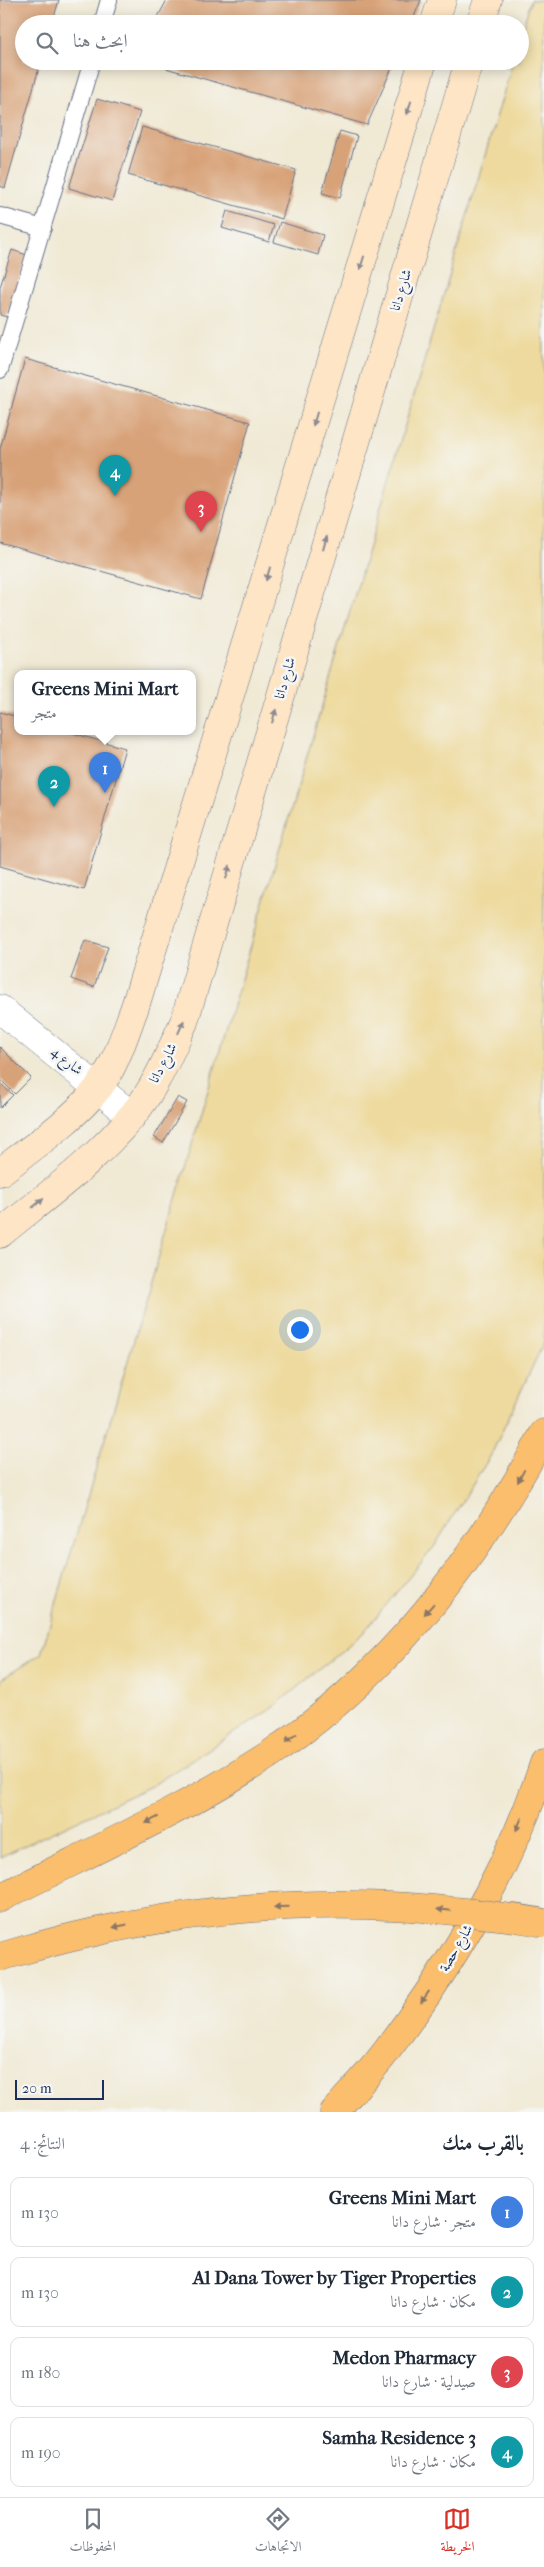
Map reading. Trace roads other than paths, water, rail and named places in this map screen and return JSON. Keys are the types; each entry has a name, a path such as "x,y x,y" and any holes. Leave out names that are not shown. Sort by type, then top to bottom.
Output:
{"main road":[{"path":"0,1898 216,1788 270,1753 330,1709 384,1659 433,1605 476,1547 516,1486 544,1433"},
{"name":"شارع حصة","path":"334,2112 388,2049 447,1965 496,1876 538,1783 544,1763"},
{"path":"0,1957 51,1942 147,1920 245,1908 343,1904 441,1909 544,1923"}],"street":[{"path":"437,15 442,0"},
{"path":"483,15 488,0"},
{"path":"0,1172 48,1136 99,1087 118,1050 135,1007 420,70"},
{"name":"شارع دانا","path":"0,1234 74,1173 132,1116 162,1069 184,1022 466,70"},
{"name":"شارع 4","path":"0,1009 99,1087 132,1116"}],"lane":[{"path":"105,15 109,0"},
{"path":"0,370 89,70"},
{"path":"0,216 43,228"}],"place":[{"name":"Samha Residence 3","path":"115,496"},
{"name":"Medon Pharmacy","path":"201,532"},
{"name":"Greens Mini Mart","path":"105,793"},
{"name":"Al Dana Tower by Tiger Properties","path":"54,807"}]}
